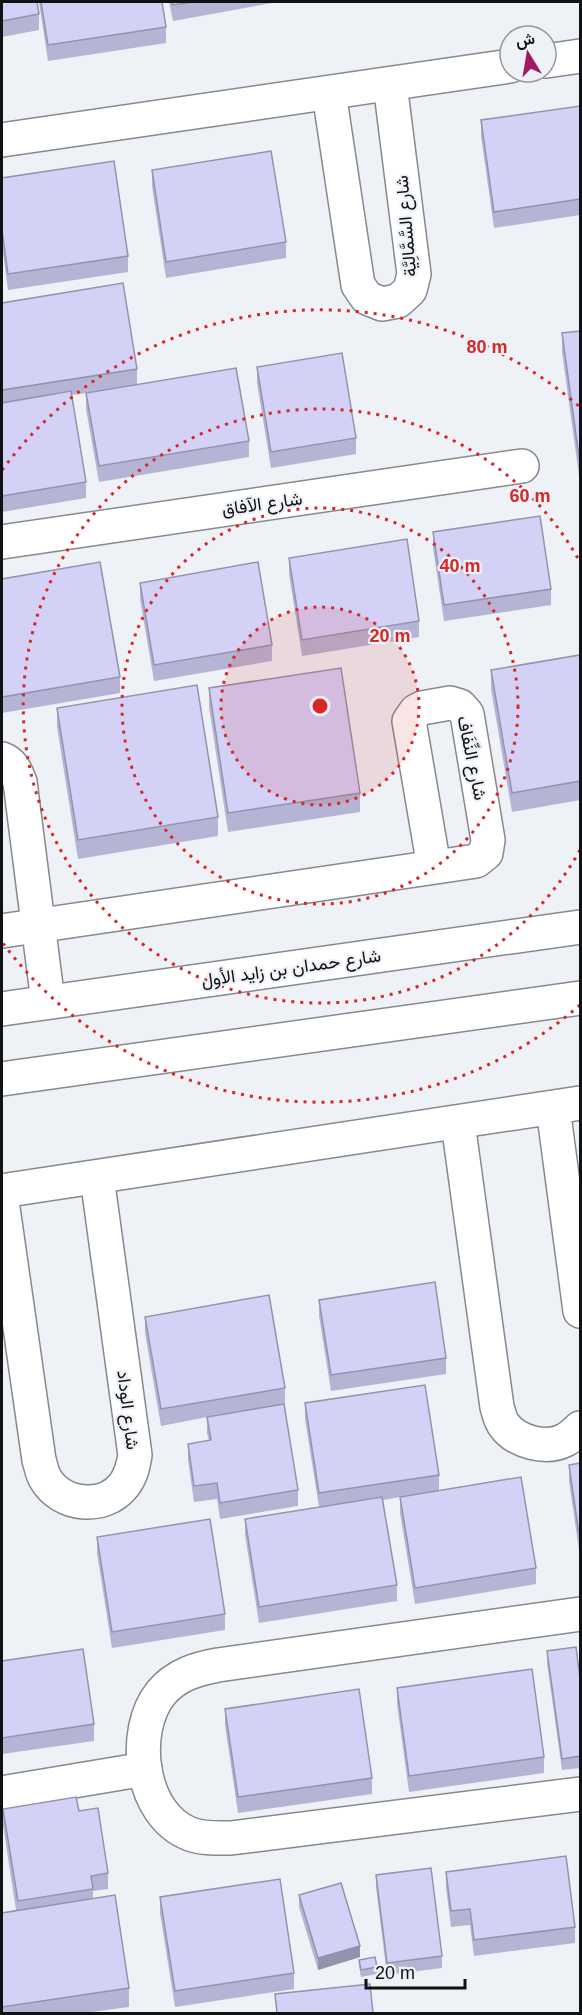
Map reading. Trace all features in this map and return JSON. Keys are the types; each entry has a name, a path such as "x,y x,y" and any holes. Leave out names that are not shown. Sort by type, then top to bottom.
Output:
{"street":[{"path":"558,59 580,56"},
{"path":"2,140 498,68"},
{"name":"شارع السَّمَّالِيَّة","path":"330,93 358,285 367,298 382,304 398,301 410,290 414,274 390,84"},
{"name":"شارع الآفاق","path":"2,542 522,466"},
{"path":"2,759 15,769 20,782 48,1002"},
{"path":"2,931 434,867"},
{"name":"شارع حمدان بن زايد الأول","path":"2,1009 580,927"},
{"path":"2,1079 580,998"},
{"path":"2,1191 567,1106 580,1311"},
{"path":"458,1123 497,1407 503,1424 514,1435 531,1442 549,1445 565,1440 580,1428"},
{"name":"شارع الوداد","path":"2,1202 39,1460 44,1477 55,1491 70,1500 87,1503 108,1498 123,1487 133,1470 135,1455 97,1177"},
{"path":"580,1614 195,1670 175,1680 161,1694 151,1710 144,1729 143,1748 145,1769 158,1806 171,1822 188,1834 206,1838 231,1838 580,1794"},
{"path":"2,1793 145,1769"}],"building":[{"path":"2,2 37,2 39,14 2,21"},
{"path":"41,2 162,2 166,27 48,45"},
{"path":"172,2 193,2 173,5"},
{"path":"580,106 580,199 494,212 481,120"},
{"path":"271,151 286,242 166,262 152,170"},
{"path":"114,161 128,256 8,274 2,230 2,178"},
{"path":"123,283 137,369 2,390 2,303"},
{"path":"580,331 580,464 562,333"},
{"path":"342,353 356,438 271,452 257,367"},
{"path":"236,368 249,441 99,466 86,393"},
{"path":"71,391 86,482 2,496 2,403"},
{"path":"540,516 551,589 444,605 433,532"},
{"path":"407,539 419,621 302,640 289,558"},
{"path":"100,562 120,677 2,697 2,579"},
{"path":"258,562 272,645 154,665 140,583"},
{"path":"580,655 580,781 512,793 491,670"},
{"path":"341,668 360,793 228,813 209,688"},
{"path":"197,685 218,817 78,840 57,708"},
{"path":"435,1282 446,1358 331,1375 319,1300"},
{"path":"269,1295 285,1388 161,1409 145,1317"},
{"path":"425,1385 439,1475 319,1493 305,1403"},
{"path":"284,1404 298,1490 220,1503 217,1483 194,1486 188,1444 211,1440 207,1417"},
{"path":"580,1463 580,1534 579,1534 569,1465"},
{"path":"521,1477 536,1568 415,1588 400,1497"},
{"path":"382,1497 397,1585 259,1607 245,1519"},
{"path":"210,1519 225,1614 112,1632 97,1537"},
{"path":"576,1647 580,1678 580,1756 562,1759 547,1651"},
{"path":"83,1649 94,1724 2,1738 2,1661"},
{"path":"532,1669 544,1757 409,1776 397,1688"},
{"path":"359,1689 372,1778 238,1797 225,1709"},
{"path":"76,1797 79,1811 98,1808 108,1873 91,1876 93,1889 18,1901 3,1809"},
{"path":"566,1856 575,1927 474,1940 470,1909 451,1911 446,1872"},
{"path":"431,1868 442,1956 387,1963 376,1875"},
{"path":"280,1879 294,1973 175,1991 160,1897"},
{"path":"341,1883 360,1946 318,1958 299,1895"},
{"path":"115,1895 129,1988 2,2007 2,1913"},
{"path":"375,1957 377,1967 361,1970 359,1960"},
{"path":"370,1984 373,2013 277,2013 275,1994"}]}
